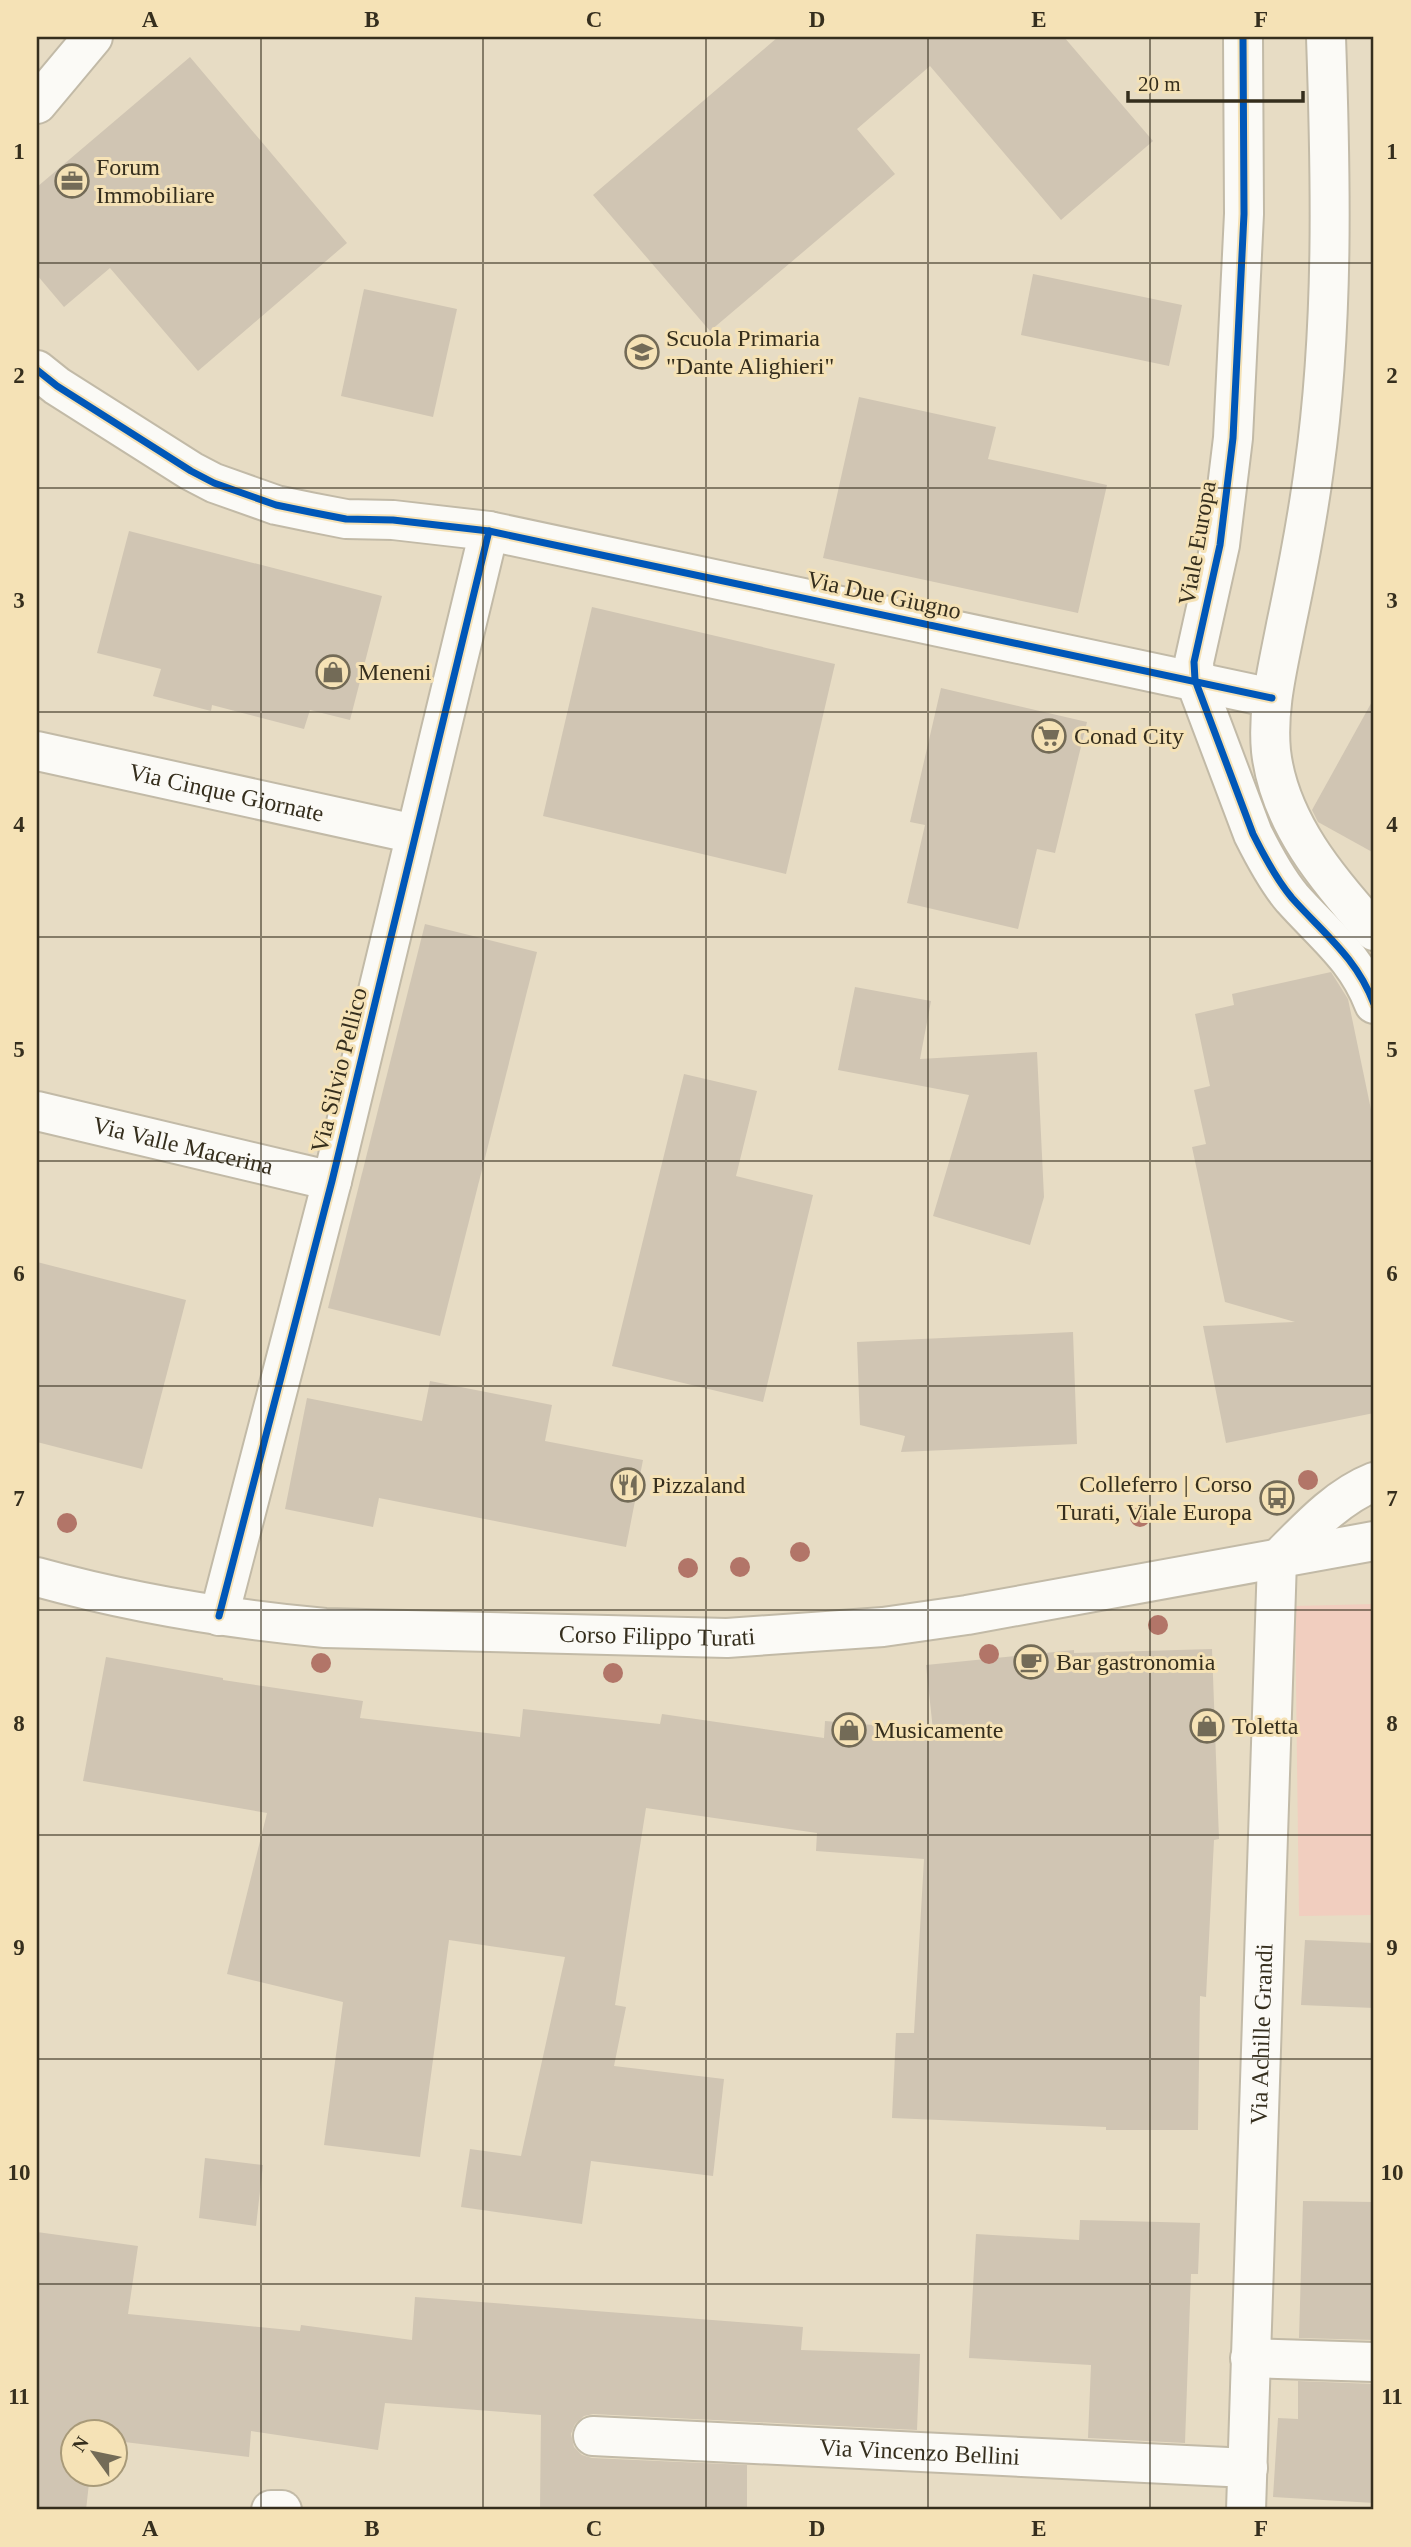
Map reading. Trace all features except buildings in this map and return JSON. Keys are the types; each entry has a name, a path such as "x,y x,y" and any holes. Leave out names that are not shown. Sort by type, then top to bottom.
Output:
{"street":[{"path":"37,104 93,37"},
{"name":"Viale Europa","path":"1243,37 1244,214 1233,438 1220,545 1195,654 1195,680 1253,834 1265,857 1290,896 1324,929 1355,967 1374,1004"},
{"path":"1326,37 1328,254 1325,366 1307,517 1272,698 1271,752 1282,793 1311,854 1337,890 1374,931"},
{"name":"Via Due Giugno","path":"37,370 158,452 214,483 276,505 346,519 393,520 489,531 1272,698"},
{"name":"Via Silvio Pellico","path":"219,1616 332,1181 489,531"},
{"name":"Via Cinque Giornate","path":"37,751 415,834"},
{"name":"Via Valle Macerina","path":"37,1111 332,1181"},
{"path":"1277,1560 1346,1497 1374,1482"},
{"name":"Corso Filippo Turati","path":"37,1577 118,1598 219,1616 325,1628 740,1637 883,1628 1374,1541"},
{"name":"Via Achille Grandi","path":"1246,2510 1277,1560"},
{"path":"1250,2358 1374,2362"},
{"name":"Via Vincenzo Bellini","path":"593,2436 1248,2468"},
{"path":"271,2510 282,2510"}],"shaded area":[{"path":"1374,1604 1374,1915 1299,1916 1295,1606"}],"cycle path":[{"path":"1243,37 1244,214 1233,438 1220,545 1194,662 1195,680 1253,834 1266,859 1292,898 1349,959 1367,987 1374,1004"},
{"path":"37,370 57,386 191,471 214,483 276,505 346,519 393,520 489,531 1272,698"},
{"path":"219,1616 332,1181 489,531"}],"place":[{"name":"Forum Immobiliare","path":"72,181"},
{"name":"Scuola Primaria \"Dante Alighieri\"","path":"642,352"},
{"name":"Meneni","path":"333,672"},
{"name":"Conad City","path":"1049,736"},
{"name":"Pizzaland","path":"628,1485"},
{"name":"Colleferro | Corso Turati, Viale Europa","path":"1277,1498"},
{"name":"Bar gastronomia","path":"1031,1662"},
{"name":"Toletta","path":"1207,1726"},
{"name":"Musicamente","path":"849,1730"}]}
